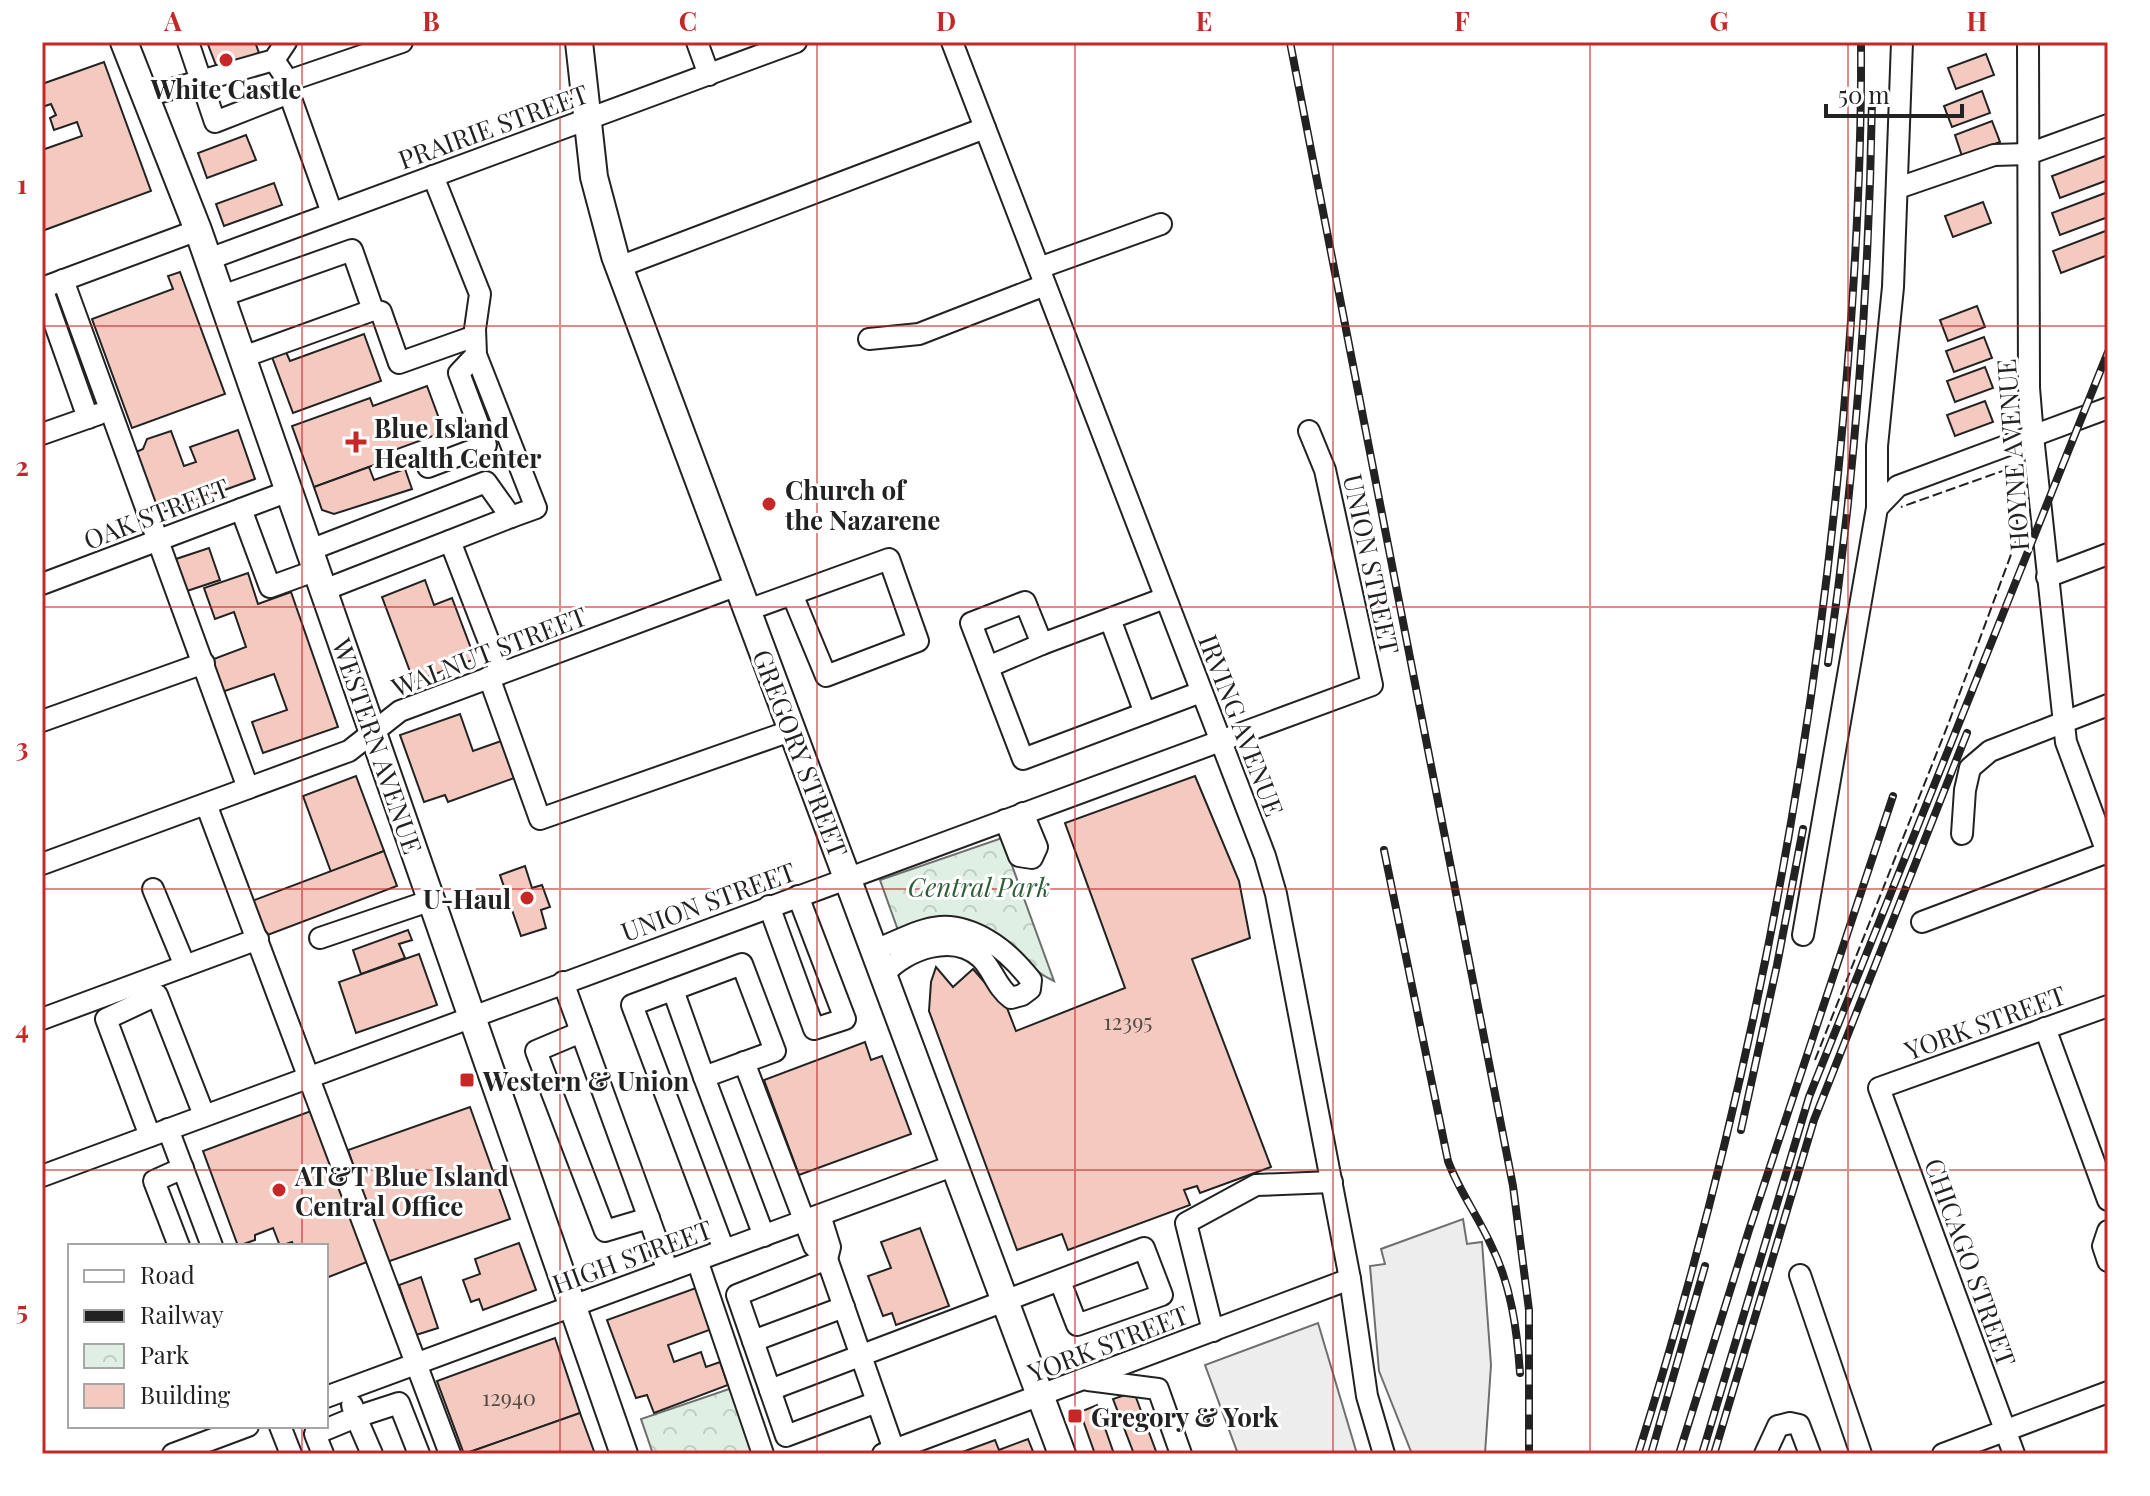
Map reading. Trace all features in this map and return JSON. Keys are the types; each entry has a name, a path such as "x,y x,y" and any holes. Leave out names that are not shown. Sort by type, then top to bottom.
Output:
{"main road":[{"name":"WESTERN AVENUE","path":"124,42 209,259 624,1454"},
{"name":"GREGORY STREET","path":"579,42 594,177 619,267 1062,1454"}],"street":[{"path":"188,42 215,122 288,87 402,42"},
{"path":"147,96 274,60 286,42"},
{"path":"697,42 709,75"},
{"name":"PRAIRIE STREET","path":"209,259 796,42"},
{"name":"IRVING AVENUE","path":"952,42 1265,856 1276,894 1332,1182 1367,1396 1384,1454"},
{"path":"1803,935 1877,508 1877,446 1893,287 1902,42"},
{"name":"HOYNE AVENUE","path":"2028,42 2029,388 2033,436 2066,742 2108,853"},
{"path":"274,60 288,87 332,213"},
{"path":"1898,188 1994,155 2028,154 2108,125"},
{"path":"619,267 985,128"},
{"path":"241,509 270,587 317,570 450,541 536,508 476,345 480,294 433,176"},
{"path":"869,339 919,334 1161,224"},
{"path":"88,418 42,288 198,230"},
{"path":"222,296 352,250 373,310"},
{"path":"63,280 248,788"},
{"path":"243,357 373,310 381,312 399,363 476,345"},
{"path":"428,467 486,445 459,373 476,345"},
{"path":"1877,508 1898,486 2108,408"},
{"path":"42,434 111,410"},
{"name":"UNION STREET","path":"42,1176 1372,685 1325,470 1309,431"},
{"path":"317,570 486,482 511,517"},
{"name":"OAK STREET","path":"42,584 289,491"},
{"path":"450,541 540,819 793,730"},
{"path":"2047,577 2108,554"},
{"path":"748,610 792,594 889,559 918,641 826,676 792,594"},
{"name":"WALNUT STREET","path":"42,864 349,751 400,711 738,585"},
{"path":"988,667 1165,598"},
{"path":"1042,644 1025,602 971,623 1023,759 1201,692"},
{"path":"1110,619 1145,713"},
{"path":"42,721 204,663"},
{"path":"1962,834 1970,768 1990,751 2108,705"},
{"path":"206,804 450,1454"},
{"path":"1922,922 2108,853"},
{"path":"153,889 185,966"},
{"path":"769,906 814,1029 845,1019 798,896"},
{"path":"320,938 432,900"},
{"path":"956,926 973,931 999,947 1031,980 1030,989 1011,998 1003,992 982,959 957,944 932,947 891,966 880,962 920,931 956,926"},
{"path":"42,1019 258,939"},
{"path":"704,1077 775,1051 742,964 632,1005 724,1250"},
{"path":"563,982 668,1271"},
{"path":"673,990 764,1236"},
{"path":"204,1115 157,995 106,1019 159,1132 183,1168 211,1244"},
{"name":"YORK STREET","path":"1879,1088 2108,1006"},
{"path":"2045,1028 2108,1200"},
{"path":"581,1032 536,1051 605,1231 649,1218"},
{"path":"744,1062 812,1218 830,1247 827,1259 877,1402 888,1452"},
{"name":"CHICAGO STREET","path":"1879,1088 2007,1447"},
{"name":"HIGH STREET","path":"328,1396 955,1165"},
{"path":"178,1244 154,1181 183,1168"},
{"path":"1213,1331 1186,1223 1256,1185 1332,1182"},
{"path":"2108,1231 2103,1246 2108,1261"},
{"path":"770,1390 1144,1248 1162,1295 1077,1325 1060,1281"},
{"path":"827,1259 737,1295 786,1436 877,1402"},
{"path":"697,1260 763,1454"},
{"path":"1800,1275 1861,1454"},
{"name":"YORK STREET","path":"888,1452 1350,1279"},
{"path":"753,1341 844,1307"},
{"path":"1085,1379 1158,1389 1181,1454"},
{"path":"346,1389 372,1454"},
{"path":"1943,1454 2007,1447 2108,1392"},
{"path":"323,1454 315,1434 399,1403 419,1454"},
{"path":"1765,1454 1778,1426 1790,1423 1799,1425 1810,1454"},
{"path":"173,1454 243,1428"},
{"path":"281,1428 291,1454"}],"green space":[{"name":"Central Park","path":"1002,838 1054,981 1036,970 1017,949 990,932 946,928 899,933 880,880"},
{"path":"732,1388 755,1454 653,1454 641,1419"}],"shaded area":[{"path":"1463,1219 1467,1244 1482,1242 1491,1365 1485,1454 1412,1454 1379,1371 1370,1266 1385,1264 1381,1249"},
{"path":"1318,1323 1357,1454 1238,1454 1205,1365"}],"building":[{"name":"White Castle","path":"207,42 255,42 259,53 217,68"},
{"path":"1986,54 1994,75 1956,89 1948,68"},
{"path":"104,62 151,191 42,231 42,150 82,136 77,122 54,130 50,118 56,115 51,104 42,107 42,84"},
{"path":"1982,91 1990,113 1952,127 1944,106"},
{"path":"1992,121 2000,142 1962,156 1955,135"},
{"path":"246,135 256,160 207,178 198,153"},
{"path":"2108,155 2108,180 2060,198 2052,176"},
{"path":"274,183 282,205 224,226 216,204"},
{"path":"2108,192 2108,217 2060,235 2052,213"},
{"path":"1983,202 1991,223 1953,237 1945,216"},
{"path":"2108,230 2108,255 2061,273 2053,251"},
{"path":"180,272 225,394 132,428 92,319 173,289 168,276"},
{"path":"1977,306 1985,327 1948,341 1940,320"},
{"path":"364,334 381,381 293,413 272,357 286,352 290,361"},
{"path":"1984,337 1992,358 1954,372 1946,351"},
{"path":"1985,367 1993,388 1955,402 1947,381"},
{"name":"Blue Island Health Center","path":"427,386 444,432 386,453 388,460 314,487 292,426 370,398 373,406"},
{"path":"1985,401 1993,422 1955,436 1947,415"},
{"path":"238,430 255,479 158,514 136,452 143,449 147,439 171,431 184,466 196,462 190,447"},
{"path":"369,467 374,480 405,469 412,489 334,514 322,510 314,487"},
{"path":"209,548 220,580 187,591 176,559"},
{"path":"248,573 258,604 291,592 338,727 263,753 252,722 287,710 274,674 222,692 211,660 246,647 234,612 215,619 204,588"},
{"path":"425,580 434,605 452,598 475,659 414,682 382,597"},
{"path":"460,714 473,751 504,740 517,777 448,802 445,795 424,802 400,735"},
{"path":"356,776 384,851 331,872 303,796"},
{"path":"1195,776 1239,881 1250,938 1192,959 1271,1167 1200,1193 1197,1186 1184,1190 1190,1205 1068,1250 1062,1234 1017,1250 929,1011 931,982 936,967 953,987 973,969 1007,1008 1016,1031 1125,988 1065,823"},
{"path":"384,851 397,886 265,936 252,901"},
{"name":"U-Haul","path":"525,866 532,888 542,885 550,907 541,910 546,928 521,936 500,875"},
{"path":"408,930 412,940 399,944 405,958 361,974 353,950"},
{"path":"419,954 437,1005 356,1033 339,982"},
{"path":"865,1042 871,1060 882,1056 911,1134 799,1175 764,1080"},
{"path":"470,1107 510,1219 387,1262 348,1150"},
{"name":"AT&T Blue Island Central Office","path":"311,1111 367,1262 328,1277 328,1244 279,1244 273,1228 255,1235 255,1240 237,1244 203,1151"},
{"path":"920,1228 949,1306 896,1325 892,1313 883,1316 868,1276 891,1268 881,1242"},
{"path":"519,1243 536,1290 483,1310 479,1299 471,1302 463,1280 480,1274 475,1259"},
{"path":"421,1277 438,1328 416,1335 399,1285"},
{"path":"696,1288 712,1329 668,1345 674,1362 701,1352 706,1367 720,1362 728,1385 654,1413 647,1395 636,1398 607,1320"},
{"path":"555,1338 580,1413 464,1454 437,1381"},
{"path":"1134,1392 1157,1454 1134,1454 1113,1399"},
{"path":"1097,1405 1114,1454 1095,1454 1080,1412"},
{"path":"580,1413 595,1454 464,1454"},
{"path":"1028,1439 1034,1454 957,1454 995,1440 999,1450"}],"railway":[{"path":"1290,42 1513,1186 1529,1310 1529,1454"},
{"path":"1638,1454 1674,1334 1737,1092 1764,969 1807,723 1824,599 1848,366 1858,204 1861,42"},
{"path":"1828,663 1846,523 1859,382 1868,242 1872,101"},
{"path":"1702,1454 1809,1097 2108,352"},
{"path":"1714,1454 1814,1120 1967,733"},
{"path":"1679,1454 1749,1230 1893,796"},
{"path":"1741,1130 1803,829"},
{"path":"1384,850 1448,1161 1504,1276 1515,1324 1520,1373"},
{"path":"1651,1454 1705,1266"}],"fence":[{"path":"1815,1060 1949,722 2019,533 2008,469 1901,507"}],"place":[{"name":"White Castle","path":"226,60"},
{"name":"Blue Island Health Center","path":"356,442"},
{"name":"Church of the Nazarene","path":"769,504"},
{"name":"U-Haul","path":"527,898"},
{"name":"Western & Union","path":"467,1080"},
{"name":"AT&T Blue Island Central Office","path":"279,1190"},
{"name":"Gregory & York","path":"1075,1416"}]}
